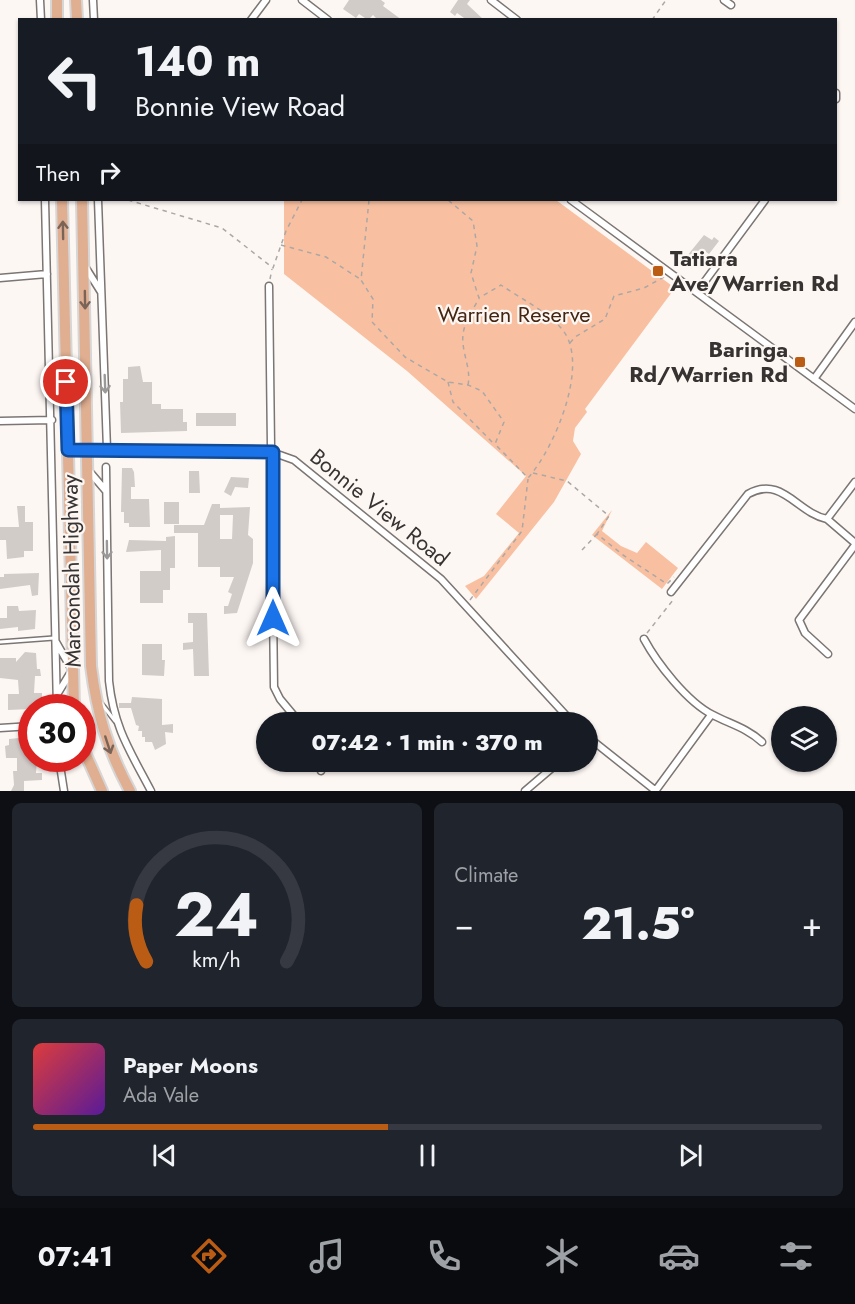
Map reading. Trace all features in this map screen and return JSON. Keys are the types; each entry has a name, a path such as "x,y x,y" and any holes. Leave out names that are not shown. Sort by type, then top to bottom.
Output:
{"highway":[{"path":"57,0 57,18"},
{"path":"76,0 78,18"},
{"name":"Maroondah Highway","path":"62,201 73,694"},
{"name":"Maroondah Highway","path":"82,201 91,666 94,694"},
{"name":"Maroondah Highway","path":"96,706 111,756 130,791"},
{"path":"94,772 102,791"}],"street":[{"path":"40,0 41,18"},
{"path":"93,0 94,18"},
{"path":"252,18 266,0"},
{"path":"302,0 325,18"},
{"path":"491,0 514,18"},
{"path":"724,0 732,5"},
{"path":"45,201 57,694"},
{"path":"98,201 107,449"},
{"path":"572,201 855,409"},
{"path":"697,292 764,201"},
{"path":"84,264 101,293"},
{"path":"0,278 47,274"},
{"path":"269,286 273,452 274,687 291,712"},
{"path":"814,379 855,322"},
{"path":"0,421 51,420"},
{"name":"Bonnie View Road","path":"68,450 273,452 294,460 441,579 563,712"},
{"path":"106,467 109,681 115,721 151,791"},
{"path":"89,471 106,492"},
{"path":"827,519 855,482"},
{"path":"671,592 748,494 754,491 781,489 814,515 827,519 855,544 799,620 805,633 828,654"},
{"path":"644,639 652,654 692,700 711,715 738,725 762,742"},
{"path":"56,640 72,670 58,694"},
{"path":"598,745 656,791 711,715"},
{"path":"0,728 18,727"},
{"path":"61,772 64,791"},
{"path":"525,791 547,772"}],"lane":[{"path":"0,642 56,640"},
{"path":"96,697 115,721"}],"path":[{"path":"653,18 666,0"},
{"path":"131,201 222,228 273,268"},
{"path":"269,286 281,245 302,201"},
{"path":"361,280 369,201"},
{"path":"449,201 473,221 477,246 471,273 479,298"},
{"path":"281,245 326,256 361,280 373,299 372,322 405,357 448,382 468,385 482,391 504,422 495,444"},
{"path":"570,344 575,337 605,319 614,296 644,288 671,273"},
{"path":"465,606 522,531 528,478 533,473 565,413 573,374 570,344 561,327 501,285 479,298 467,317 462,340 470,377 468,385"},
{"path":"448,382 453,402 528,478"},
{"path":"533,473 567,481 609,516 582,550"},
{"path":"597,534 623,555 667,584 673,577 680,581"},
{"path":"644,639 658,618 674,602 671,592"}],"green space":[{"name":"Warrien Reserve","path":"284,201 557,201 675,288 585,409 587,412 575,428 573,441 581,454 554,502 476,599 465,586 484,576 519,533 496,514 526,476 407,371 284,274"},
{"path":"612,510 602,531 621,546 637,553 646,542 678,568 662,589 592,535"}],"building":[{"path":"349,0 381,0 385,3 383,6 399,18 376,18 373,15 365,18 359,14 356,18 343,9"},
{"path":"458,0 470,0 467,4 482,18 464,18 457,13 455,16 450,12"},
{"path":"704,235 712,240 714,237 719,241 709,254 706,252 695,265 687,259 687,256"},
{"path":"140,366 143,382 152,382 152,404 161,404 161,409 183,409 183,422 187,422 187,431 121,433 120,402 123,402 123,379 128,379 128,367"},
{"path":"196,413 236,413 236,426 196,426"},
{"path":"122,468 132,468 134,472 135,487 131,487 131,499 149,499 150,527 129,527 129,523 124,523 124,512 121,512"},
{"path":"189,471 199,471 200,493 189,493"},
{"path":"231,477 249,478 248,488 235,487 231,496 224,492"},
{"path":"164,502 179,502 179,524 164,524"},
{"path":"212,504 220,504 220,508 250,507 248,535 253,539 253,563 237,613 224,614 224,606 228,606 232,594 228,592 234,577 220,577 220,567 198,567 198,533 174,533 174,525 204,525","holes":["220,515 233,515 232,539 220,539"]},
{"path":"17,506 25,506 25,522 33,522 33,551 24,551 24,557 7,559 6,540 0,540 0,527 19,527"},
{"path":"175,536 175,568 170,568 170,590 163,590 163,603 140,603 140,571 161,571 161,550 126,552 129,540 166,541 166,537"},
{"path":"39,573 38,595 32,596 30,585 0,589 0,577 4,577 4,574"},
{"path":"7,606 18,606 19,611 36,610 35,629 18,631 18,627 0,629 0,618 7,618"},
{"path":"188,613 207,613 209,676 194,676 193,649 183,650 183,643 193,642 193,623 188,623"},
{"path":"142,644 162,644 162,660 165,660 164,676 142,675"},
{"path":"25,652 36,653 37,669 40,669 41,676 35,676 34,693 42,694 19,694 18,680 0,678 0,658 16,658 16,662"},
{"path":"8,694 18,694 18,710 8,710"},
{"path":"132,697 162,699 162,725 173,724 173,733 165,732 166,744 155,750 152,742 145,742 142,731 138,731 139,726 136,725 131,708 119,708 119,703 131,703"},
{"path":"18,738 18,772 42,773 42,780 24,781 24,791 11,791 14,785 13,771 17,771 17,758 6,758 5,746 9,745 9,739"}],"place":[{"name":"Tatiara Ave/Warrien Rd","path":"658,271"},
{"name":"Baringa Rd/Warrien Rd","path":"800,362"}],"route":[{"path":"66,382 68,450 266,450 273,452 273,618"}]}
